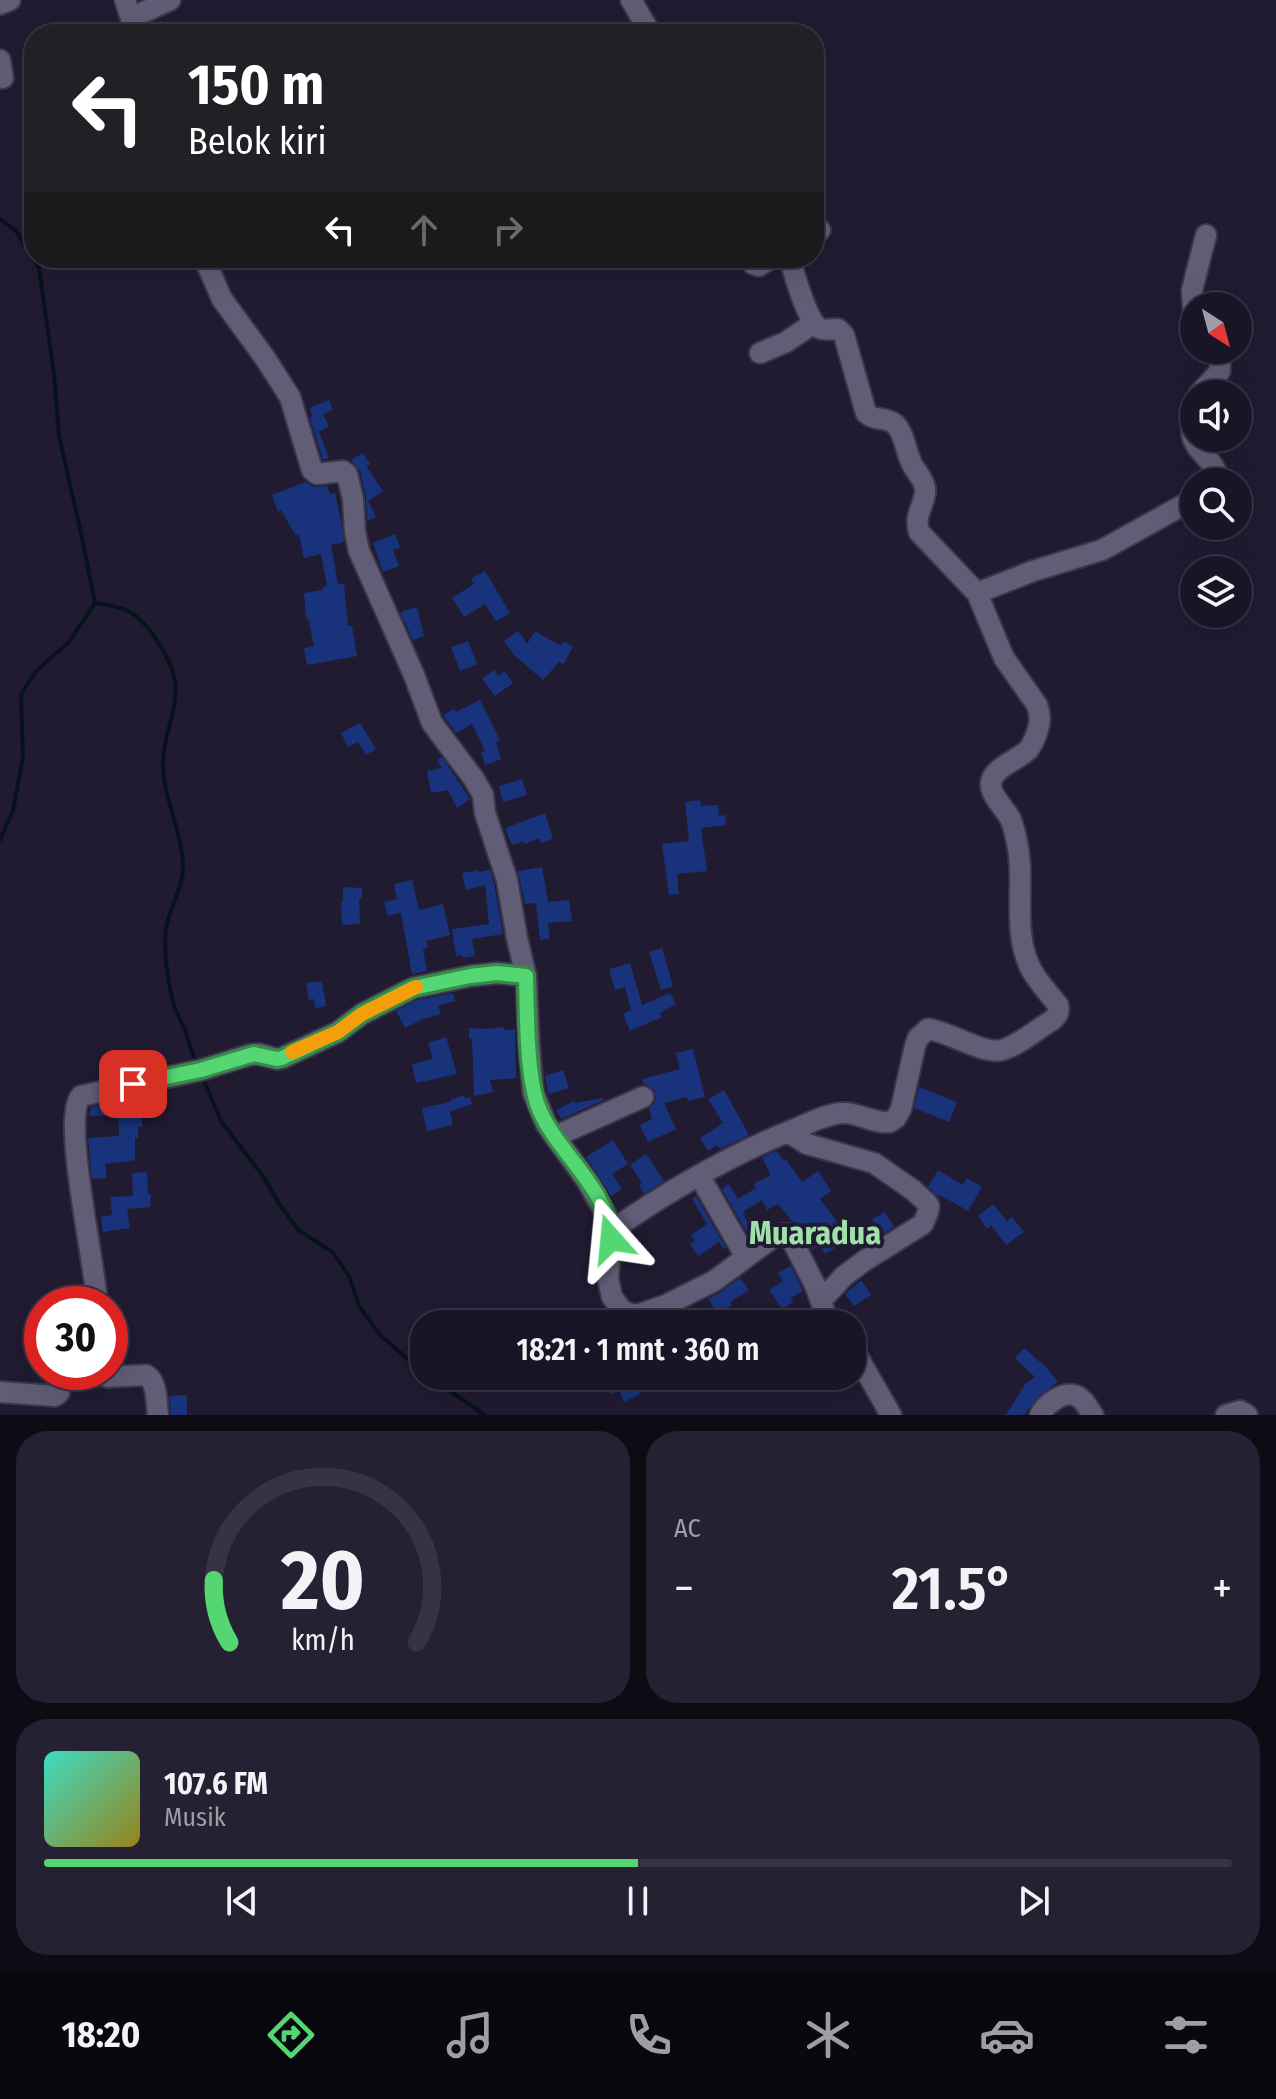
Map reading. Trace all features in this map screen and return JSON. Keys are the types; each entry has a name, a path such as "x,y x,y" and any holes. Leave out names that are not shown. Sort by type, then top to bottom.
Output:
{"street":[{"path":"0,4 10,0"},
{"path":"131,17 170,0"},
{"path":"631,0 645,24"},
{"path":"1192,292 1206,235"},
{"path":"208,268 222,299 290,397 312,470 317,474 343,471 347,474 359,551 432,723 483,795 485,813 507,880 526,976 533,1092 546,1124 601,1203 608,1218 611,1231 609,1289 622,1310"},
{"path":"611,1231 699,1175 827,1116 845,1112 876,1122 890,1122 901,1109 918,1038 928,1029 993,1051 1011,1045 1057,1015 1058,1005 1033,972 1025,950 1021,931 1017,843 1012,822 996,797 991,781 1028,750 1037,733 1040,712 1004,658 977,593 919,532 917,519 925,485 911,463 897,427 890,421 872,418 866,413 844,335 838,329 819,329 814,323 793,268"},
{"path":"760,353 786,342 814,323"},
{"path":"1202,452 1215,468"},
{"path":"977,593 1033,571 1102,550 1180,507"},
{"path":"96,1286 75,1145 76,1101 81,1096 201,1070 249,1055 282,1058 338,1032 362,1014 413,988 497,973 526,976"},
{"path":"556,1136 643,1097"},
{"path":"788,1132 807,1144 874,1163 913,1190 929,1206 923,1224 854,1268 821,1301"},
{"path":"699,1175 746,1257"},
{"path":"658,1310 723,1275 778,1235 786,1234 815,1285 824,1310"},
{"path":"866,1371 891,1415"},
{"path":"128,1376 151,1377 158,1415"},
{"path":"0,1392 55,1396 60,1390"},
{"path":"1040,1415 1045,1406 1070,1395 1081,1399 1093,1415"},
{"path":"1226,1415 1240,1411 1247,1415"}],"path":[{"path":"806,1310 821,1301"}],"building":[{"path":"329,400 333,410 323,414 329,426 319,432 329,458 323,460 309,408"},
{"path":"363,453 370,464 366,466 383,491 368,501 376,517 367,521 366,496 360,471 351,460"},
{"path":"306,482 314,487 327,486 330,494 335,493 344,542 331,545 338,584 344,584 348,626 352,626 357,656 307,665 304,648 314,646 306,619 304,593 323,590 327,586 321,554 304,558 299,534 296,536 281,510 278,512 272,495"},
{"path":"395,534 400,547 393,550 399,566 383,572 373,543"},
{"path":"485,571 510,613 496,621 485,604 464,617 452,598 474,584 471,579"},
{"path":"417,607 424,636 413,640 400,612"},
{"path":"518,631 527,644 535,631 561,646 563,642 573,646 564,664 559,662 543,680 514,655 504,641"},
{"path":"468,641 477,664 460,671 451,647"},
{"path":"494,670 498,676 504,671 513,683 495,696 482,679"},
{"path":"480,700 500,740 496,742 501,759 485,765 481,752 485,751 472,724 456,733 443,715"},
{"path":"360,723 376,749 366,755 358,742 348,747 341,733"},
{"path":"442,757 470,799 457,808 448,790 431,793 427,771 442,768 437,760"},
{"path":"522,779 527,795 503,802 499,786"},
{"path":"700,800 701,806 718,805 719,816 725,815 726,825 701,828 707,871 677,874 679,894 669,895 662,844 689,841 685,802"},
{"path":"545,813 553,839 541,843 539,838 512,845 505,828"},
{"path":"542,867 548,902 569,900 572,921 548,923 550,938 540,940 536,903 525,904 518,871"},
{"path":"490,870 503,934 472,939 475,956 463,958 462,955 456,956 452,929 489,924 485,885 466,890 462,873"},
{"path":"412,880 419,910 443,904 450,935 426,941 428,948 423,949 427,971 412,974 401,913 388,916 384,902 397,899 394,884"},
{"path":"343,887 362,888 360,924 342,925"},
{"path":"662,948 673,986 661,990 649,952"},
{"path":"630,963 642,1005 670,993 676,1004 660,1013 662,1017 630,1031 623,1014 631,1010 625,987 615,990 609,969"},
{"path":"322,981 326,1006 315,1008 314,999 309,1000 306,983"},
{"path":"453,993 455,1001 438,1006 441,1014 405,1028 396,1011 417,1000"},
{"path":"504,1027 504,1030 515,1029 516,1078 490,1080 493,1092 474,1096 469,1028"},
{"path":"446,1037 457,1074 416,1083 412,1064 433,1059 428,1043"},
{"path":"693,1049 705,1097 688,1101 687,1097 664,1103 676,1129 648,1142 640,1125 652,1119 649,1108 656,1098 654,1091 643,1084 642,1079 680,1069 676,1053"},
{"path":"563,1070 569,1088 548,1094 545,1076"},
{"path":"919,1087 957,1102 949,1122 914,1108"},
{"path":"724,1090 749,1135 720,1149 717,1145 708,1151 700,1138 723,1123 708,1099"},
{"path":"464,1095 465,1099 470,1097 472,1104 450,1112 453,1125 427,1131 422,1108 451,1102"},
{"path":"136,1098 136,1108 142,1108 142,1127 138,1127 138,1138 135,1138 135,1160 105,1164 107,1178 92,1179 88,1138 119,1136 118,1115 89,1116 91,1107"},
{"path":"604,1098 561,1119 556,1110 574,1101"},
{"path":"613,1140 628,1164 612,1174 622,1189 611,1196 586,1157"},
{"path":"777,1151 802,1182 818,1171 831,1191 820,1199 838,1223 826,1233 835,1248 825,1254 820,1245 812,1250 778,1204 767,1210 762,1200 743,1214 755,1234 750,1238 722,1189 729,1184 738,1199 756,1188 753,1184 771,1175 762,1157"},
{"path":"646,1154 664,1181 644,1194 639,1185 642,1183 630,1165"},
{"path":"938,1170 963,1185 967,1178 982,1187 968,1211 939,1197 928,1187"},
{"path":"147,1172 150,1207 127,1209 130,1228 103,1232 101,1217 112,1215 110,1197 133,1196 132,1173"},
{"path":"696,1196 726,1248 719,1242 698,1256 690,1244 695,1241 691,1235 707,1224 692,1199"},
{"path":"993,1204 1007,1221 1012,1217 1024,1232 1006,1245 991,1225 987,1229 978,1216"},
{"path":"885,1212 894,1227 874,1240 868,1229 875,1224 872,1219"},
{"path":"791,1266 803,1291 791,1298 793,1302 782,1309 769,1290 783,1281 778,1273"},
{"path":"740,1278 749,1290 730,1302 732,1305 724,1310 715,1310 708,1299"},
{"path":"861,1280 871,1295 854,1306 845,1294"},
{"path":"1024,1348 1058,1382 1037,1398 1024,1415 1006,1415 1025,1384 1035,1377 1015,1358"},
{"path":"619,1390 638,1390 640,1394 624,1402"},
{"path":"187,1395 187,1415 171,1415 169,1396"}],"waterway":[{"path":"0,219 16,231 24,244"},
{"path":"0,840 13,811 23,757 21,694 36,671 69,642 95,603 59,436 39,268"},
{"path":"95,603 117,607 137,617 156,640 174,676 175,698 163,765 183,866 167,924 165,955 172,999 197,1065"},
{"path":"202,1076 221,1121 265,1179 298,1230 331,1251 349,1276 359,1306 380,1335 410,1361"},
{"path":"448,1390 485,1415"}],"slow traffic":[{"path":"292,1052 338,1032 362,1014 416,987"}],"district":[{"name":"Muaradua","path":"815,1233"}],"route":[{"path":"133,1084 201,1070 254,1054 282,1058 338,1032 362,1014 413,988 497,973 526,976 533,1092 546,1124 605,1210 611,1239"}]}
